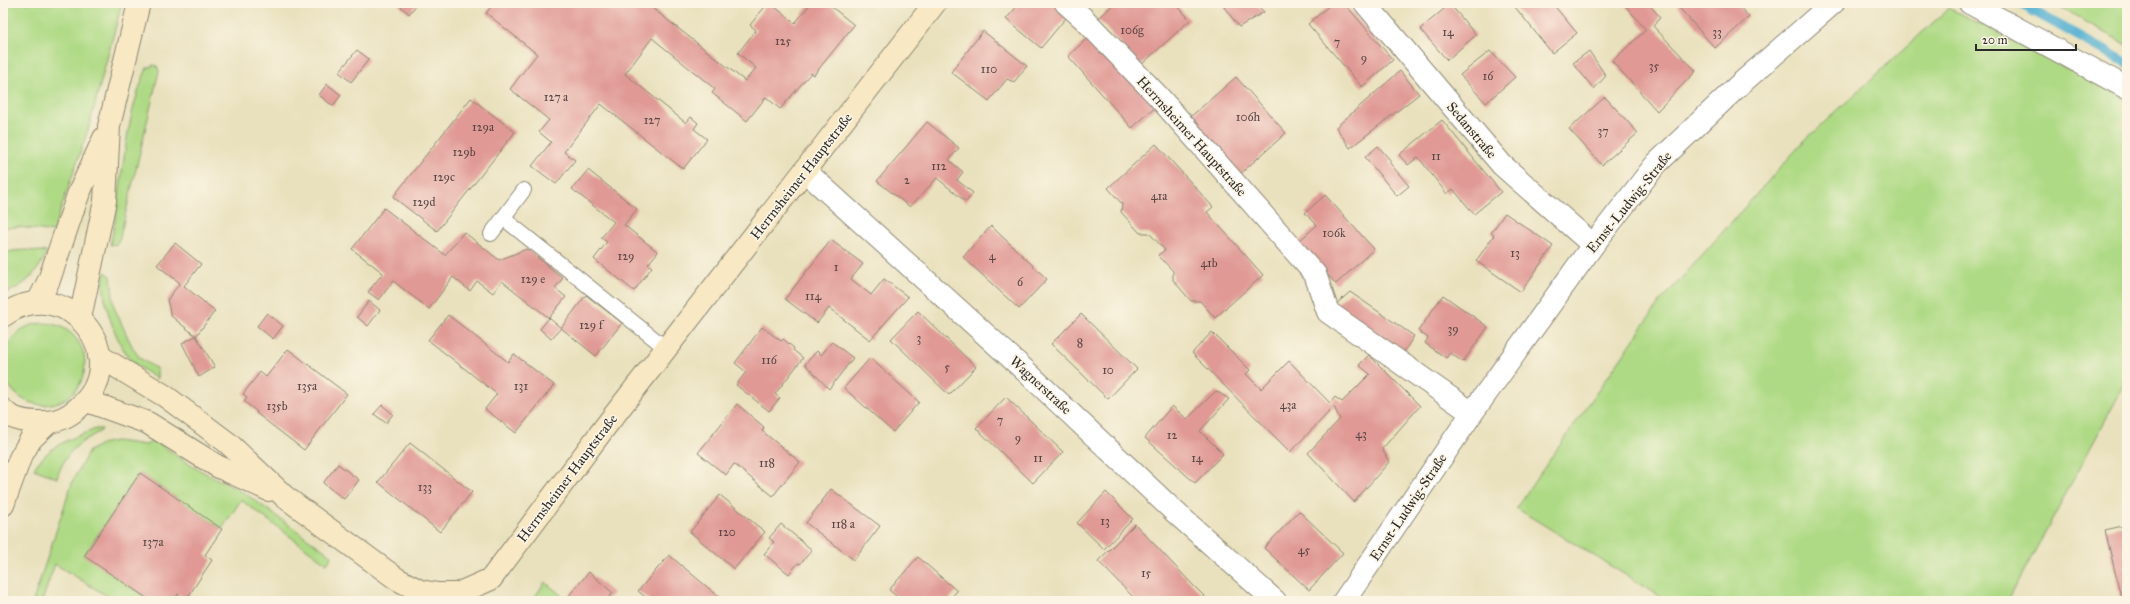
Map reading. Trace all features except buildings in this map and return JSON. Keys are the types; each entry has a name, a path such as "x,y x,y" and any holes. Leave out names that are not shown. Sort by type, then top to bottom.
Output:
{"street":[{"path":"38,302 49,280 78,195 109,126 140,3"},
{"name":"Herrnsheimer Hauptstraße","path":"99,356 165,396 228,443 285,497 396,579 420,591 458,597 491,579 605,426 667,349 935,3"},
{"name":"Herrnsheimer Hauptstraße","path":"1066,3 1084,19 1157,95 1315,274 1328,312 1472,413"},
{"name":"Sedanstraße","path":"1365,3 1502,165 1593,245"},
{"name":"Ernst-Ludwig-Straße","path":"1344,601 1472,413 1593,245 1656,164 1738,86 1833,3"},
{"path":"1970,3 2127,88"},
{"path":"80,318 105,201 109,126"},
{"name":"Wagnerstraße","path":"805,171 1017,363 1176,513 1275,601"},
{"path":"3,316 13,308 38,302 62,306 80,318 90,328 98,345 99,356 97,381 87,401 69,415 48,423 31,439 20,458 3,505"},
{"name":"Herrnsheimer Hauptstraße","path":"87,401 148,423 217,466 285,497"},
{"path":"3,410 26,422 48,423"}],"lane":[{"path":"491,234 524,190"},
{"path":"503,218 667,349"}],"green space":[{"path":"3,3 122,3 88,130 53,232 20,227 3,228"},
{"path":"2053,3 2127,3 2127,45"},
{"path":"1949,8 2117,94 2127,102 2127,380 2008,601 1668,601 1516,508 1660,302 1804,141"},
{"path":"154,65 157,66 159,71 120,237 117,244 110,245 115,223 128,133 133,111 147,68"},
{"path":"27,250 47,252 30,278 18,287 3,294 3,254 12,251"},
{"path":"105,272 111,276 114,307 127,336 134,350 141,359 157,369 157,379 132,361 120,343 106,305 103,281"},
{"path":"44,323 60,326 73,335 82,348 85,364 82,380 73,393 60,402 44,405 28,402 15,393 6,380 3,364 6,348 15,335 28,326"},
{"path":"96,429 102,429 73,449 64,461 57,478 34,469 39,461 53,449 69,440"},
{"path":"154,440 192,466 246,494 332,556 327,564 241,500 222,529 140,473 84,555 151,601 115,601 55,564 42,601 33,601 73,480 89,451 101,444 116,441 146,445"},
{"path":"545,582 566,599 565,601 532,601"}],"waterway":[{"path":"2019,3 2127,63"}]}
